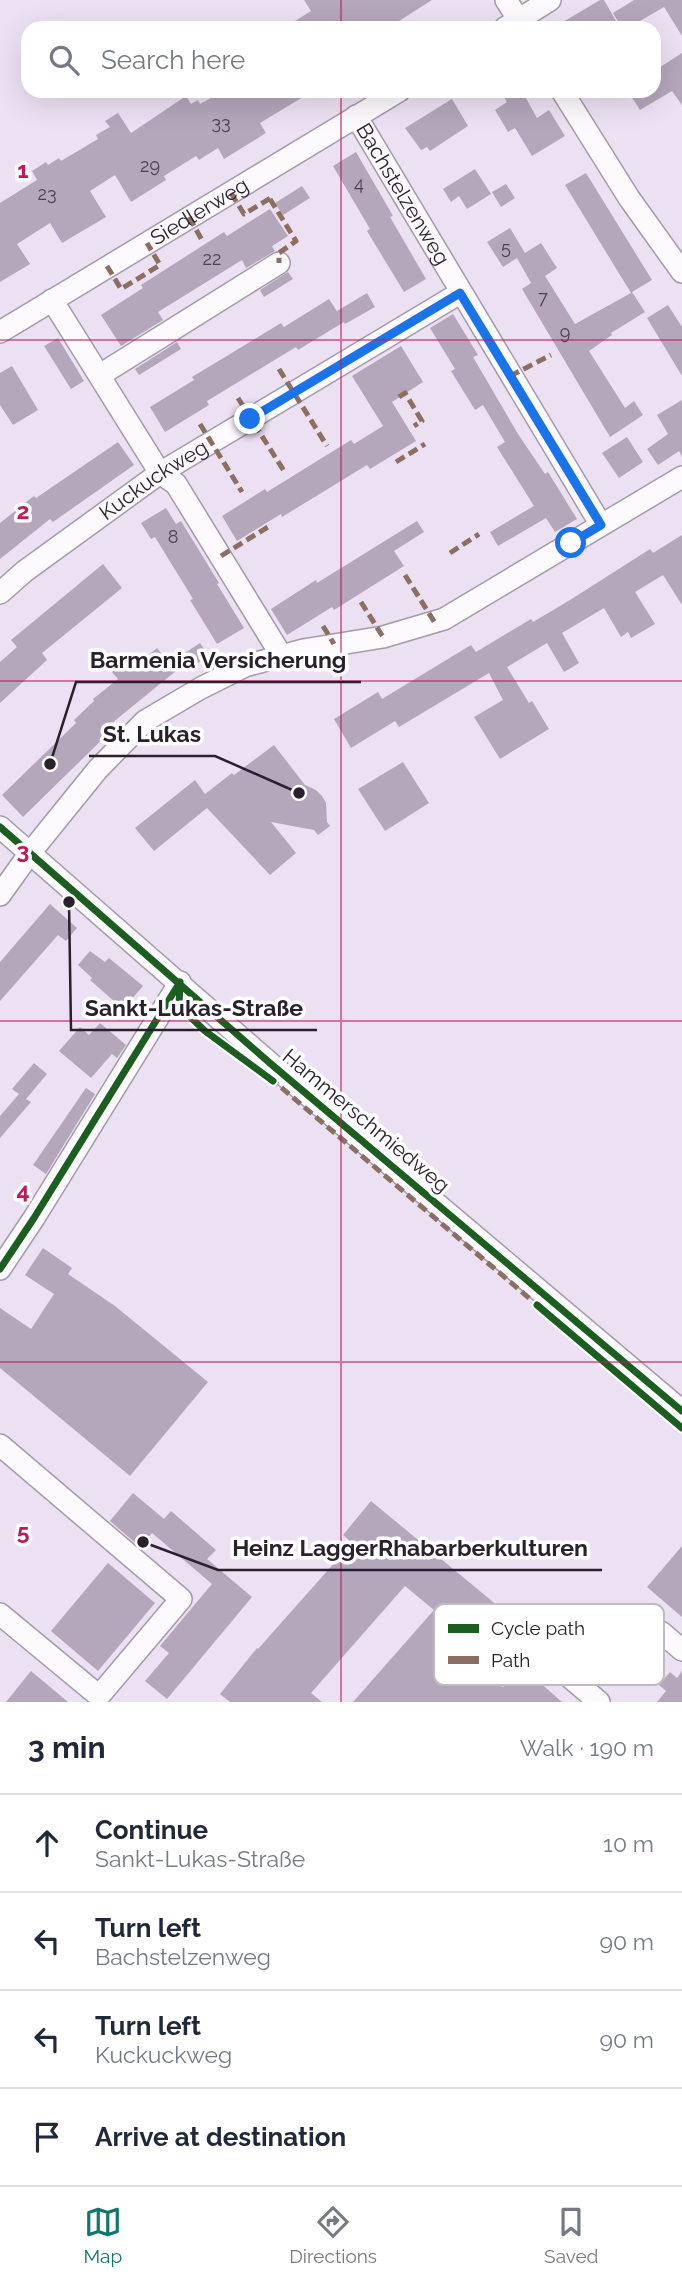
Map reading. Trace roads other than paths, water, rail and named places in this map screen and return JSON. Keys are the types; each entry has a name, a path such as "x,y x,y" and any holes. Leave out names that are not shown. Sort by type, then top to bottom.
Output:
{"street":[{"path":"506,0 514,21"},
{"path":"521,21 550,0"},
{"name":"Siedlerweg","path":"0,332 387,98"},
{"path":"566,98 629,198 682,272"},
{"name":"Bachstelzenweg","path":"356,116 601,525"},
{"path":"100,375 279,263"},
{"name":"Kuckuckweg","path":"0,593 25,571 160,473 460,293"},
{"path":"52,300 160,473 176,484 281,655"},
{"path":"0,895 30,853 98,769 145,721 245,666 281,655 383,637 435,623 460,611 682,477"},
{"name":"Hammerschmiedweg","path":"0,827 271,1064 682,1411"},
{"path":"0,1269 180,982"},
{"path":"0,1445 181,1599 99,1696 0,1615"},
{"path":"664,1635 682,1650"},
{"path":"579,1685 599,1702"}],"place":[{"name":"Barmenia Versicherung","path":"50,764"},
{"name":"St. Lukas","path":"299,793"},
{"name":"Sankt-Lukas-Straße","path":"69,902"},
{"name":"Heinz LaggerRhabarberkulturen","path":"143,1542"}]}
